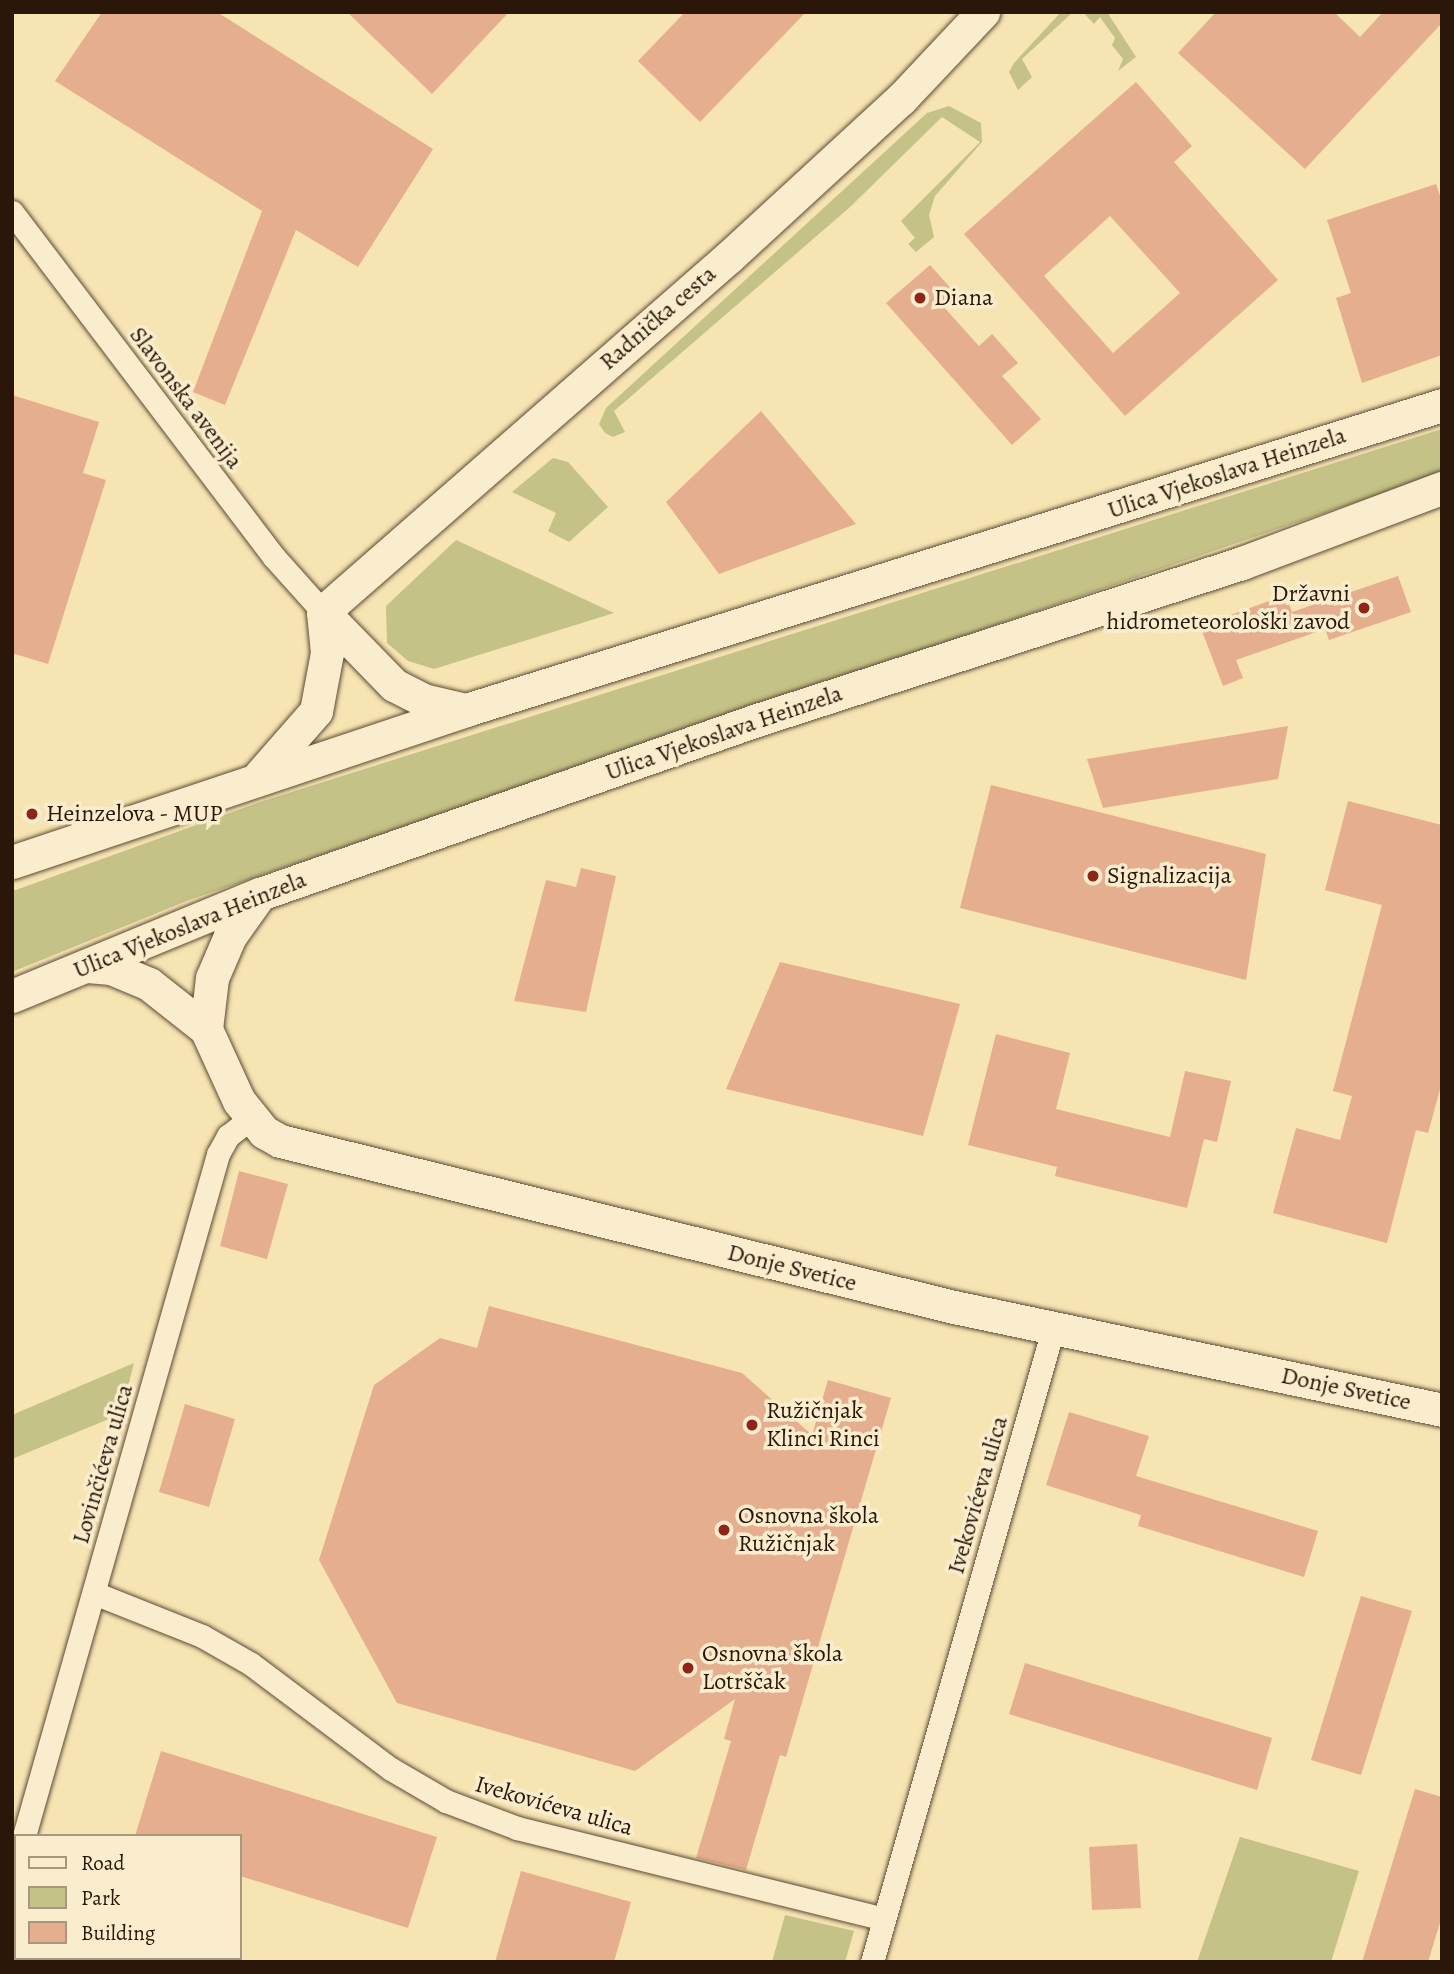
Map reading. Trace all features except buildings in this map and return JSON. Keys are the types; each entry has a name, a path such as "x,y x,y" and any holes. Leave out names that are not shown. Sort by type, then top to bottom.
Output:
{"main road":[{"name":"Radnička cesta","path":"323,612 729,257 901,99 983,12"},
{"name":"Ulica Vjekoslava Heinzela","path":"12,862 466,710 1442,405"},
{"name":"Ulica Vjekoslava Heinzela","path":"12,996 260,894 754,721 1242,563 1442,488"},
{"path":"323,612 394,684 423,700 466,710"},
{"path":"253,782 290,747 316,711 325,682 323,612"},
{"path":"206,1029 212,978 230,936 260,894"},
{"path":"87,966 111,968 149,984 206,1029 251,1118"},
{"name":"Donje Svetice","path":"251,1118 296,1147 1053,1329 1442,1409"}],"street":[{"name":"Slavonska avenija","path":"12,212 273,556 323,612"},
{"name":"Lovinčićeva ulica","path":"25,1834 218,1154 228,1136 251,1118"},
{"name":"Ivekovićeva ulica","path":"872,1962 1053,1329"},
{"name":"Ivekovićeva ulica","path":"94,1593 202,1636 251,1664 391,1769 446,1801 517,1828 884,1919"}],"green space":[{"path":"1061,12 1073,12 1022,59 1032,77 1018,90 1009,72 1014,63"},
{"path":"1083,12 1107,12 1136,57 1118,71 1123,59 1112,45 1115,38 1100,17 1094,24"},
{"path":"949,106 981,123 982,142 935,196 929,215 934,237 916,252 908,244 915,238 901,221 980,142 942,117 849,208 614,411 625,432 613,437 605,433 599,424 606,408 927,113"},
{"path":"1442,429 1442,473 189,900 12,972 13,891 260,802"},
{"path":"553,458 568,462 608,507 569,542 548,531 556,513 512,492"},
{"path":"456,540 614,613 434,669 408,661 387,643 386,606"},
{"path":"134,1363 121,1414 12,1459 12,1415"},
{"path":"1240,1837 1359,1871 1331,1962 1197,1962"},
{"path":"785,1915 854,1931 845,1962 772,1962"}],"place":[{"name":"Diana","path":"920,298"},
{"name":"Državni hidrometeorološki zavod","path":"1364,608"},
{"name":"Heinzelova - MUP","path":"32,814"},
{"name":"Signalizacija","path":"1093,876"},
{"name":"Ružičnjak Klinci Rinci","path":"752,1425"},
{"name":"Osnovna škola Ružičnjak","path":"724,1530"},
{"name":"Osnovna škola Lotrščak","path":"688,1668"}]}
